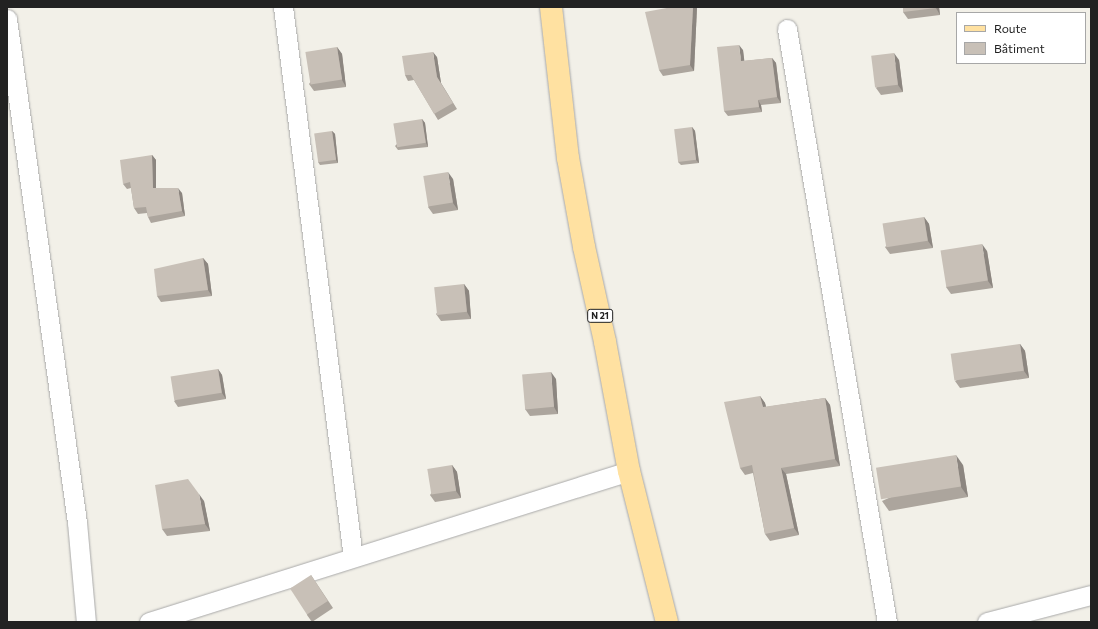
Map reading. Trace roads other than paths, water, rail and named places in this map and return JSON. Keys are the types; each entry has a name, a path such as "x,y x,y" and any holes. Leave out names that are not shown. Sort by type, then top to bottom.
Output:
{"main road":[{"name":"N 21","path":"551,7 568,158 629,471 668,622"}],"street":[{"path":"283,7 353,557"},
{"path":"7,19 77,522 86,622"},
{"path":"787,29 887,622"},
{"path":"149,622 629,471"},
{"path":"987,622 1091,595"}]}
